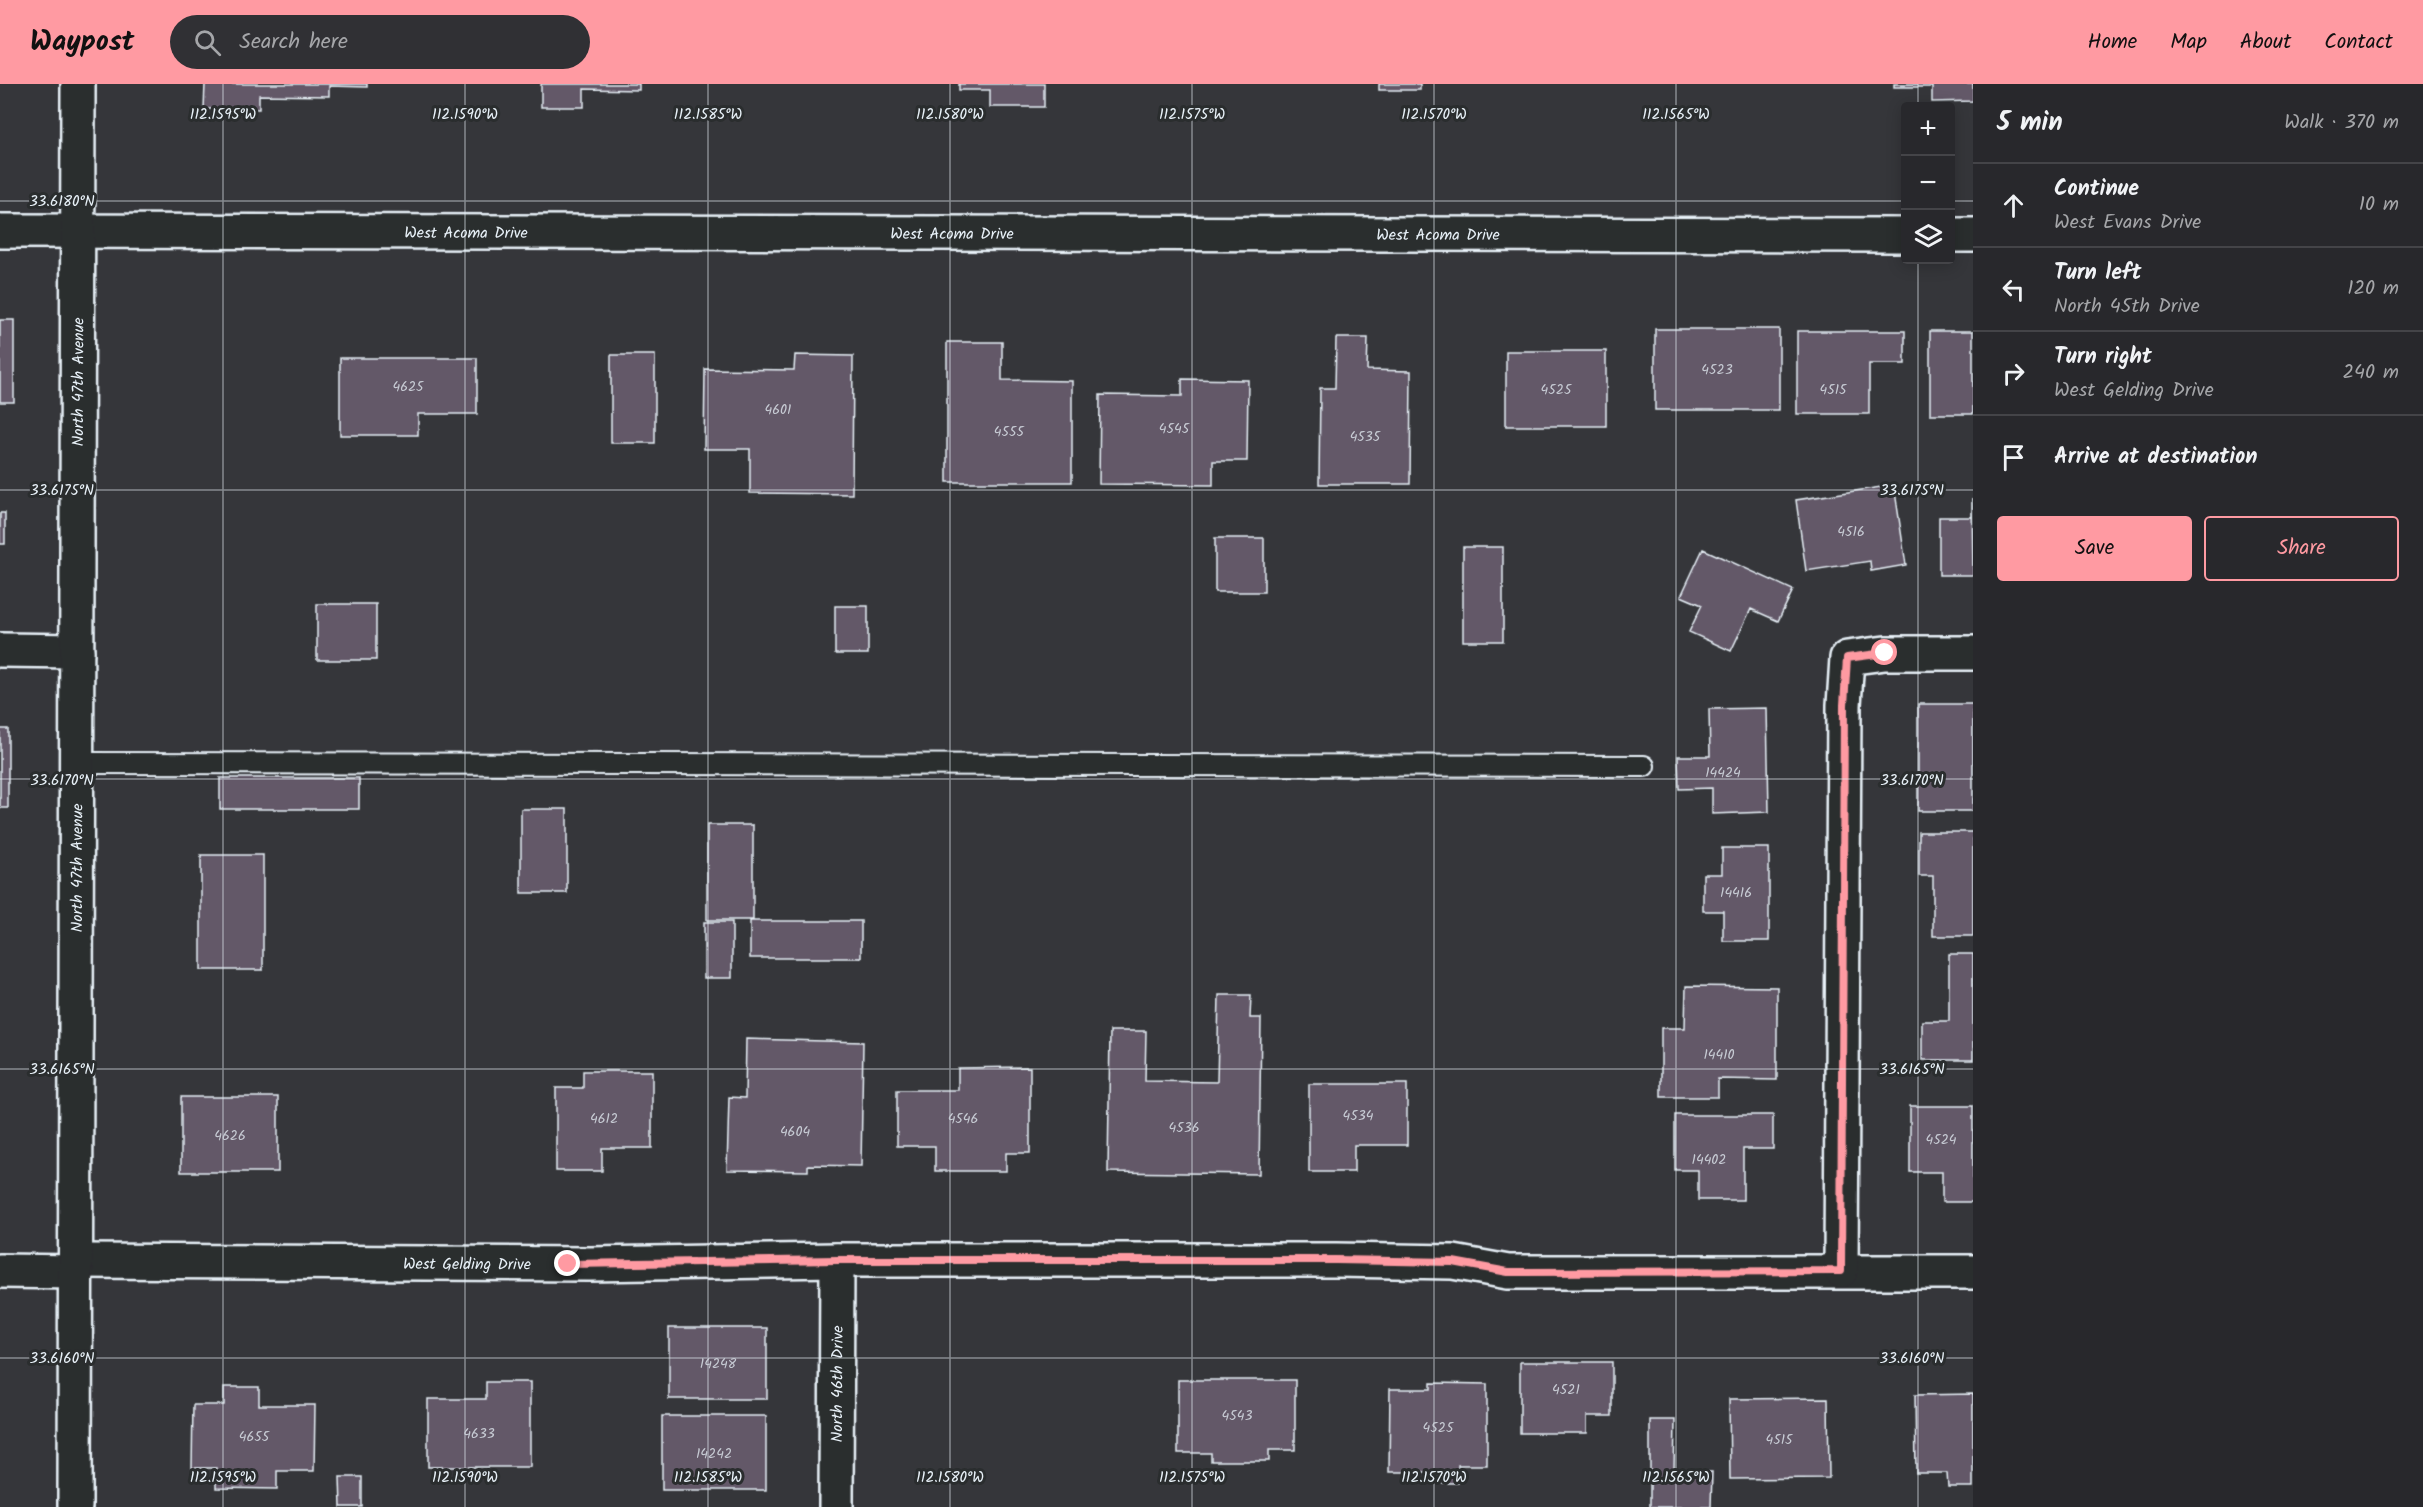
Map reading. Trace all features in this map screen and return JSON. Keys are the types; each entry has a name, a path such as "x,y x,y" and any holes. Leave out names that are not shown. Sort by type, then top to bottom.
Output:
{"street":[{"name":"North 47th Avenue","path":"75,1507 78,84"},
{"name":"West Acoma Drive","path":"0,231 1901,235"},
{"path":"1955,235 1973,235"},
{"path":"0,650 77,651"},
{"path":"1841,1271 1844,705 1847,658 1885,653 1973,652"},
{"name":"West Gelding Drive","path":"0,1271 76,1267 837,1260 1336,1260 1453,1262 1508,1272 1973,1272"},
{"name":"North 46th Drive","path":"836,1507 837,1260"}],"lane":[{"path":"76,763 1644,766"}],"building":[{"path":"205,84 367,84 367,87 329,86 329,96 259,95 259,109 204,109"},
{"path":"541,84 639,84 639,90 584,89 584,107 541,107"},
{"path":"959,84 1044,84 1044,107 990,107 990,90 959,90"},
{"path":"1379,84 1420,84 1420,90 1379,90"},
{"path":"1894,84 1973,84 1973,101 1932,102 1932,87 1894,87"},
{"path":"0,320 14,320 14,402 0,402"},
{"path":"1655,329 1779,329 1779,410 1655,410"},
{"path":"1797,331 1905,331 1905,364 1869,364 1869,414 1797,414"},
{"path":"1930,331 1973,331 1973,414 1930,414"},
{"path":"1336,338 1368,338 1367,370 1411,371 1410,484 1319,484 1320,388 1335,388"},
{"path":"947,342 1002,342 1002,380 1072,381 1072,482 947,482"},
{"path":"1506,351 1606,351 1606,426 1506,426"},
{"path":"611,355 655,355 655,443 611,443"},
{"path":"795,355 853,356 852,494 750,493 750,449 704,449 705,369 794,370"},
{"path":"340,358 477,358 477,414 418,414 418,435 340,435"},
{"path":"1182,379 1248,380 1247,461 1213,461 1213,485 1099,484 1100,395 1182,396"},
{"path":"1894,485 1906,565 1871,571 1870,561 1806,571 1796,500"},
{"path":"1972,498 1973,575 1939,575 1939,517 1972,517"},
{"path":"0,513 5,513 5,544 0,544"},
{"path":"1215,538 1264,538 1264,592 1215,592"},
{"path":"1463,547 1503,547 1503,641 1463,641"},
{"path":"1703,549 1793,590 1778,621 1751,609 1731,651 1689,632 1702,605 1681,596"},
{"path":"317,604 376,604 376,660 317,660"},
{"path":"835,606 868,606 868,654 835,654"},
{"path":"1918,704 1973,704 1973,811 1918,811"},
{"path":"1767,708 1769,812 1712,814 1712,788 1679,789 1678,756 1710,756 1709,709"},
{"path":"0,729 8,729 8,808 0,808"},
{"path":"220,778 359,778 359,809 220,809"},
{"path":"521,809 567,809 567,893 521,893"},
{"path":"707,825 753,825 753,920 707,920"},
{"path":"1919,832 1973,832 1973,936 1933,936 1933,876 1919,876"},
{"path":"1722,848 1769,848 1769,941 1723,941 1723,911 1703,911 1703,874 1722,874"},
{"path":"201,855 263,855 263,970 201,970"},
{"path":"750,921 861,921 861,958 750,958"},
{"path":"704,922 732,922 732,978 704,978"},
{"path":"1949,954 1973,954 1973,1060 1922,1060 1922,1021 1949,1021"},
{"path":"1686,986 1777,987 1777,1080 1718,1079 1718,1097 1661,1097 1661,1028 1685,1028"},
{"path":"1219,995 1251,995 1250,1018 1261,1018 1259,1174 1108,1172 1110,1031 1146,1031 1145,1081 1217,1082"},
{"path":"746,1039 863,1042 861,1166 808,1165 808,1171 727,1170 729,1097 745,1098"},
{"path":"1030,1067 1030,1153 1006,1153 1006,1171 935,1171 935,1146 897,1146 897,1090 958,1090 958,1068"},
{"path":"583,1071 652,1071 652,1148 602,1148 602,1171 556,1171 556,1088 583,1088"},
{"path":"1309,1084 1407,1084 1407,1145 1354,1145 1354,1172 1309,1172"},
{"path":"181,1097 278,1097 278,1172 181,1172"},
{"path":"1910,1106 1973,1106 1973,1202 1942,1202 1942,1172 1910,1172"},
{"path":"1675,1115 1773,1115 1773,1149 1743,1149 1743,1200 1698,1200 1698,1170 1675,1170"},
{"path":"669,1328 767,1328 767,1399 669,1399"},
{"path":"1520,1362 1612,1362 1612,1416 1587,1416 1587,1433 1520,1433"},
{"path":"1178,1380 1295,1380 1295,1450 1269,1450 1269,1461 1211,1461 1211,1453 1178,1453"},
{"path":"486,1382 530,1382 530,1467 428,1467 428,1399 486,1399"},
{"path":"1431,1383 1487,1384 1487,1465 1458,1465 1458,1483 1439,1483 1439,1472 1389,1472 1390,1389 1431,1389"},
{"path":"224,1387 259,1387 259,1405 315,1405 314,1471 277,1471 277,1489 216,1488 216,1468 192,1468 193,1405 224,1405"},
{"path":"1973,1394 1973,1487 1948,1487 1947,1473 1916,1473 1915,1395"},
{"path":"1828,1398 1829,1478 1730,1479 1729,1399"},
{"path":"662,1416 766,1416 766,1490 662,1490"},
{"path":"1650,1420 1675,1420 1674,1472 1712,1472 1711,1507 1650,1507"},
{"path":"340,1477 362,1477 362,1507 341,1507"}],"route":[{"path":"568,1264 837,1260 1336,1260 1453,1262 1508,1272 1841,1271 1844,705 1847,658 1885,653"}]}
